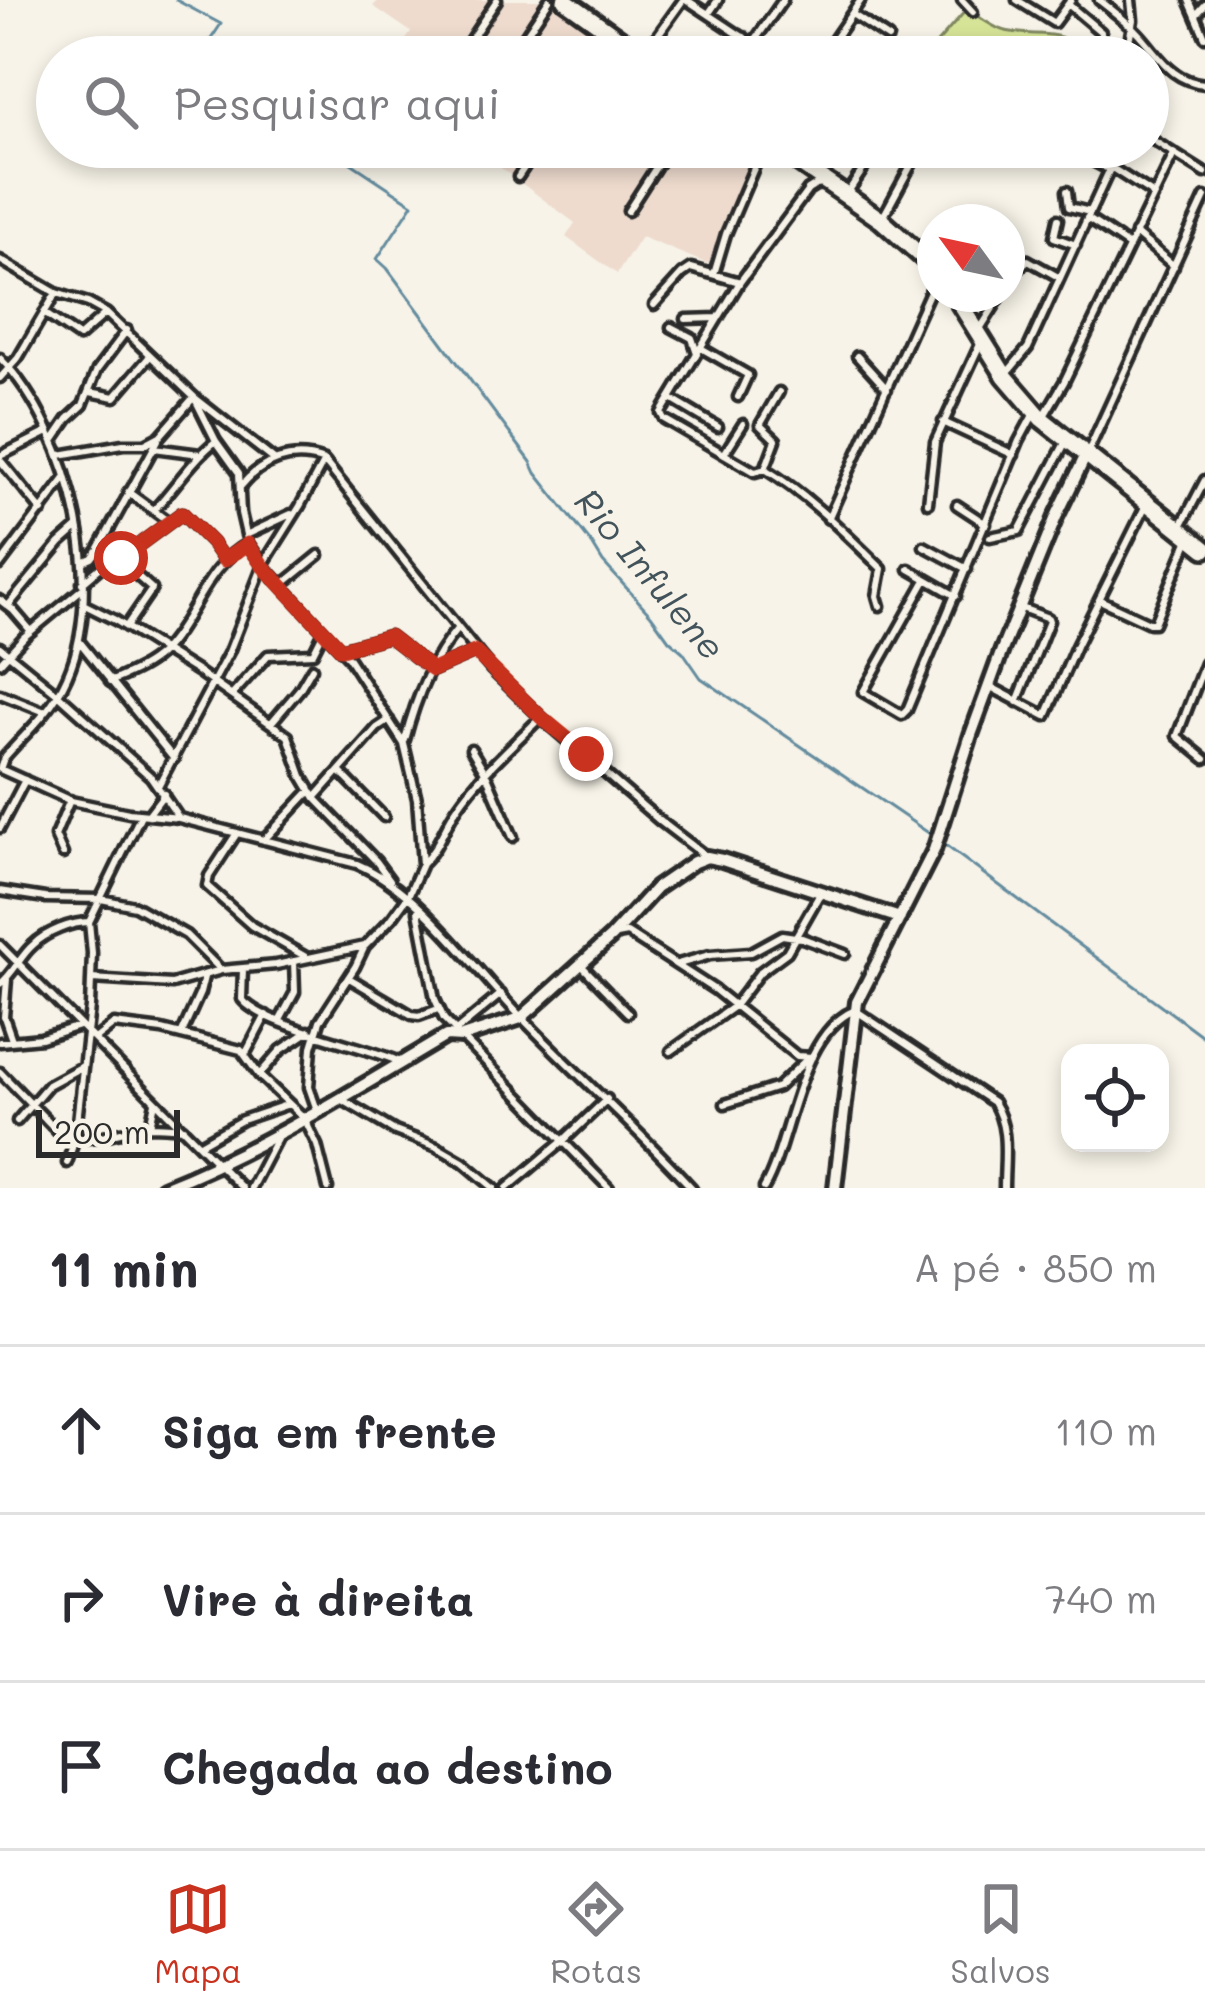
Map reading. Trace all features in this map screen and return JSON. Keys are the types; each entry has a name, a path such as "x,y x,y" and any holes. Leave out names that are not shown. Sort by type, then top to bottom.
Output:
{"highway":[{"path":"565,0 590,7 617,36"},
{"path":"807,168 881,220 917,252"},
{"path":"965,312 1005,376 1039,416 1205,549"}],"street":[{"path":"473,36 497,0"},
{"path":"525,36 548,0"},
{"path":"659,36 685,0 744,36"},
{"path":"709,13 718,0"},
{"path":"758,36 783,0"},
{"path":"843,0 885,36"},
{"path":"836,36 861,0"},
{"path":"962,0 973,12"},
{"path":"1017,0 1054,23 1070,2 1102,36"},
{"path":"1099,0 1141,36"},
{"path":"1130,36 1131,0"},
{"path":"1189,0 1205,37"},
{"path":"1196,15 1205,4"},
{"path":"1169,66 1188,82 1205,84"},
{"path":"1169,151 1205,173"},
{"path":"1169,164 1174,154"},
{"path":"518,176 524,168"},
{"path":"628,211 656,168"},
{"path":"714,274 754,168"},
{"path":"846,196 864,168"},
{"path":"881,220 910,168"},
{"path":"926,580 864,694 902,715 1014,455 1060,390 1167,168"},
{"path":"1005,376 1028,348 1110,169 1154,195"},
{"path":"830,184 808,190 740,282 661,412 662,417 754,472 766,469 828,519 882,569 880,606"},
{"path":"1066,190 1069,207 1089,215 1129,246"},
{"path":"835,1188 861,992 934,850 988,686 1056,517 1205,197"},
{"path":"1058,219 1054,238 1076,245"},
{"path":"1135,233 1174,266"},
{"path":"0,260 56,293 106,313 194,397 273,459"},
{"path":"1025,263 1034,260 1060,278"},
{"path":"654,305 688,269 740,282"},
{"path":"0,378 56,293"},
{"path":"828,519 921,312"},
{"path":"928,503 933,447 992,312"},
{"path":"44,313 79,337 106,313"},
{"path":"686,319 718,319"},
{"path":"671,327 694,339 699,351 748,375 738,397"},
{"path":"53,441 80,411 97,370 127,330"},
{"path":"90,392 115,397 150,356"},
{"path":"856,356 887,388"},
{"path":"0,358 28,390 60,454 83,562 79,641 58,694 0,769 70,800 179,818 377,869"},
{"path":"766,469 776,440 760,424 779,392"},
{"path":"83,562 98,550 160,436 194,397"},
{"path":"194,397 216,441 234,464 247,539 262,565 341,649 404,744 417,799 422,864"},
{"path":"671,399 718,427"},
{"path":"944,422 1014,455"},
{"path":"724,454 743,424"},
{"path":"42,511 0,458 48,432"},
{"path":"145,444 160,436"},
{"path":"990,537 1019,531 1066,440"},
{"path":"154,510 216,441"},
{"path":"60,454 123,444 201,454"},
{"path":"241,486 273,459 304,456 323,461 475,652 660,821 707,856 900,918"},
{"path":"68,1163 88,1031 89,922 161,790 236,636 262,565 323,461"},
{"path":"0,565 66,476"},
{"path":"1100,600 1153,624 1205,479"},
{"path":"128,492 170,522"},
{"path":"819,512 837,500"},
{"path":"988,686 1046,716 1147,504"},
{"path":"957,505 986,524"},
{"path":"110,682 163,651 224,560 247,539 296,512"},
{"path":"0,663 109,560 118,559 182,513 224,560"},
{"path":"32,631 4,603 78,527"},
{"path":"924,546 968,568"},
{"path":"282,585 319,555"},
{"path":"118,559 152,589 126,627"},
{"path":"909,568 956,596"},
{"path":"82,604 232,695 291,740 313,795 377,869 692,1188"},
{"path":"1017,702 1049,621 1019,607"},
{"path":"404,744 430,670 457,629"},
{"path":"232,695 268,655 313,653 324,632"},
{"path":"341,649 389,636 430,670"},
{"path":"79,641 174,759"},
{"path":"0,647 161,790 179,818"},
{"path":"430,670 475,652"},
{"path":"1205,662 1177,736 1205,759"},
{"path":"271,723 312,668"},
{"path":"1196,684 1205,691"},
{"path":"0,694 45,712"},
{"path":"319,1113 309,1087 312,1033 365,946 408,896 455,810 541,717"},
{"path":"264,840 389,720"},
{"path":"471,749 513,837"},
{"path":"340,772 384,817"},
{"path":"0,828 25,780"},
{"path":"63,854 55,836 70,800"},
{"path":"237,833 208,876 207,886 252,926 306,957"},
{"path":"163,1188 221,1165 319,1113 446,1036 521,1018 611,937 656,888 707,856"},
{"path":"0,891 135,906 186,935 221,970"},
{"path":"670,1051 734,1006 760,972 787,952 821,892"},
{"path":"418,907 437,1009 609,1188"},
{"path":"627,933 631,916"},
{"path":"12,1040 4,1017 3,981 35,942 78,922 89,922"},
{"path":"611,937 627,933 678,964 801,1063"},
{"path":"678,964 710,955 751,952 782,934 844,954"},
{"path":"0,945 242,1188"},
{"path":"92,979 172,984 221,970 365,946"},
{"path":"280,1020 295,992 294,961"},
{"path":"581,965 628,1013"},
{"path":"243,969 244,1003 252,1009 401,1062"},
{"path":"181,1035 205,977"},
{"path":"349,977 412,1015 437,1009"},
{"path":"459,1034 501,994"},
{"path":"725,1104 778,1088 811,1057 842,1017 855,1010"},
{"path":"855,1010 993,1102 1006,1142 1004,1188"},
{"path":"246,1053 266,1015"},
{"path":"95,1039 114,1024 181,1035 246,1053 260,1075 305,1120 328,1188"},
{"path":"0,1042 50,1036 79,1026"},
{"path":"260,1075 281,1050 312,1033"},
{"path":"767,1187 801,1063"},
{"path":"17,1121 54,1080 82,1066"},
{"path":"0,1072 60,1134 75,1138 151,1126 182,1128"},
{"path":"341,1099 463,1162 494,1188"},
{"path":"507,1188 607,1100"},
{"path":"151,1126 155,1102"},
{"path":"200,1144 242,1120 290,1104"},
{"path":"251,1188 278,1135"}],"shaded area":[{"path":"379,0 549,0 602,36 408,36 411,32 373,6"},
{"path":"501,168 753,168 708,264 641,237 617,274 566,237 575,223"}],"green space":[{"path":"967,9 1002,30 1057,36 943,36"}],"waterway":[{"name":"Rio Infulene","path":"176,0 221,24 213,36"},
{"name":"Rio Infulene","path":"359,168 413,204 377,259 603,562 701,678 933,836"},
{"name":"Rio Infulene","path":"941,842 1205,1038"}],"route":[{"path":"121,558 182,513 224,560 248,544 341,649 389,636 430,670 475,652 586,754"}]}
